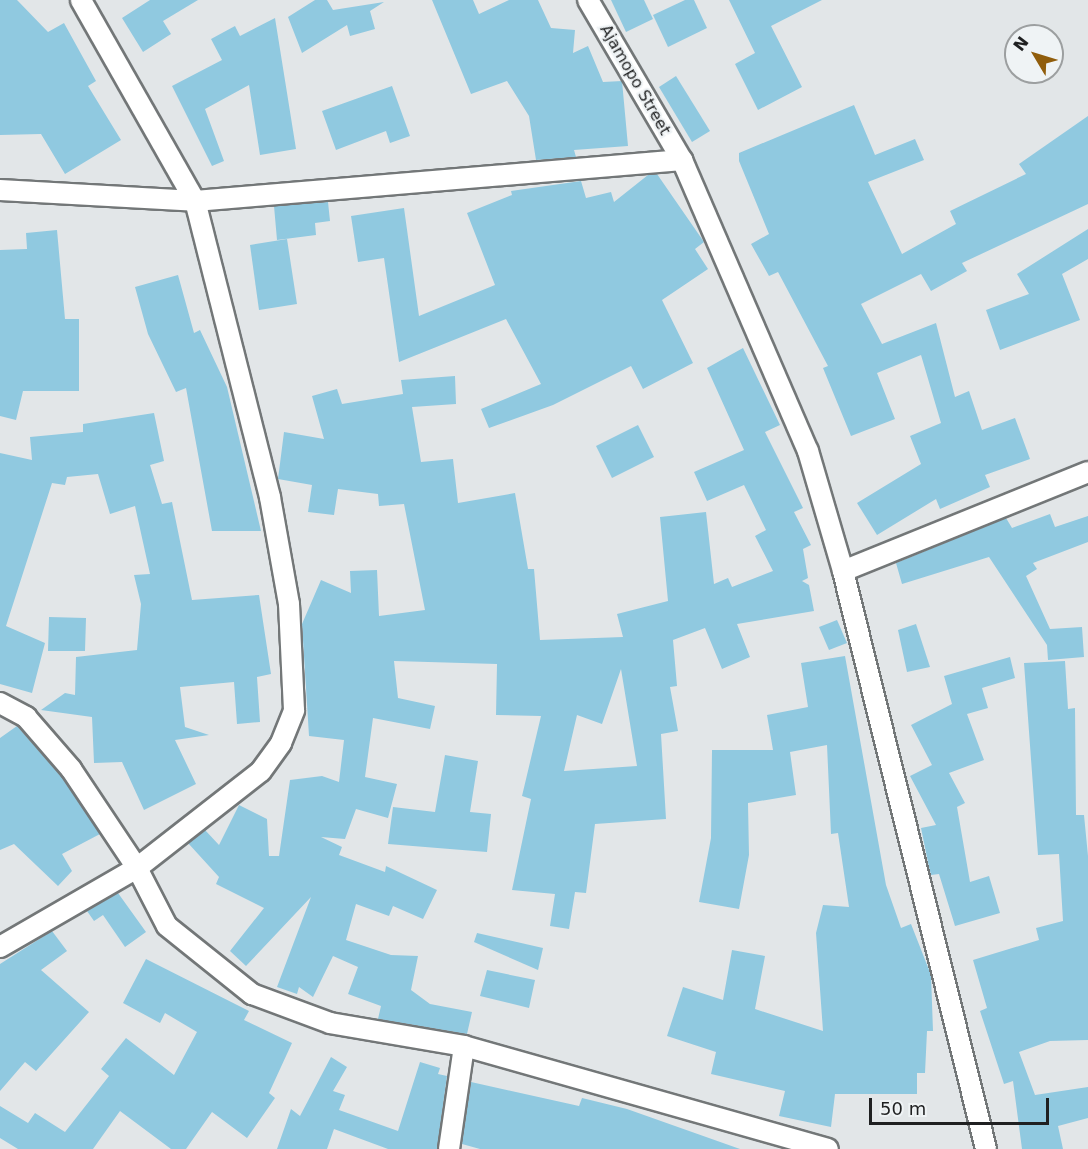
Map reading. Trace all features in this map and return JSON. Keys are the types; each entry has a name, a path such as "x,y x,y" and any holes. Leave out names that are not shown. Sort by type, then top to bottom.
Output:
{"street":[{"path":"0,947 137,868 261,771 281,743 294,710 289,604 270,497 195,201 81,0"},
{"name":"Ajamopo Street","path":"588,0 682,160 808,451 843,571 986,1149"},
{"path":"0,190 195,201 682,160"},
{"path":"843,571 1088,472"},
{"path":"0,703 26,717 71,769 137,868 167,926 252,994 330,1023 464,1046 828,1149"},
{"path":"449,1149 464,1046"}],"building":[{"path":"0,0 17,0 48,32 64,23 96,81 88,86 121,140 65,174 41,134 0,135"},
{"path":"150,0 198,0 163,21 171,34 143,52 122,18"},
{"path":"315,0 327,0 333,10 384,2 370,11 375,29 350,36 347,25 302,53 288,17"},
{"path":"432,0 473,0 479,14 509,0 538,0 551,28 575,30 573,53 588,46 603,82 622,81 628,146 574,150 576,157 536,160 529,116 507,81 471,94"},
{"path":"611,0 644,0 653,19 626,32"},
{"path":"685,0 694,0 707,28 668,47 653,15"},
{"path":"729,0 822,0 771,26 802,87 758,110 735,64 755,53"},
{"path":"275,18 296,149 260,155 249,85 205,109 224,161 212,166 172,86 222,60 211,39 235,26 240,36"},
{"path":"676,76 710,131 692,142 659,87"},
{"path":"392,86 410,136 390,143 386,131 336,150 322,111"},
{"path":"854,105 875,155 915,139 924,160 868,182 902,254 956,224 950,211 1026,174 1019,164 1088,116 1088,204 962,263 967,271 931,291 921,274 861,304 882,344 936,323 955,397 969,391 982,430 1015,418 1030,459 985,475 990,487 940,509 936,499 877,535 857,503 921,464 910,436 941,423 921,355 877,373 895,419 851,436 823,368 828,366 778,272 769,276 751,244 769,234 739,161 739,153"},
{"path":"657,174 704,242 695,249 708,269 662,300 693,363 643,389 631,366 553,405 489,428 481,409 541,384 506,319 399,362 384,258 358,262 351,216 404,208 419,316 495,285 467,213 512,195 511,191 581,181 586,198 611,192 614,202 648,175"},
{"path":"328,202 330,221 315,223 316,235 277,240 274,206"},
{"path":"1088,229 1088,259 1062,274 1080,320 1000,350 986,310 1029,294 1017,274"},
{"path":"57,230 65,319 79,319 79,391 23,391 16,420 0,416 0,250 27,249 26,233"},
{"path":"287,239 297,304 259,310 250,245"},
{"path":"178,275 194,333 200,330 227,387 261,531 212,531 186,388 176,392 148,334 135,287"},
{"path":"743,348 780,425 765,432 803,508 794,512 811,545 803,549 808,578 802,581 809,585 814,611 737,624 750,657 722,669 705,628 673,640 677,686 670,687 678,731 661,734 666,819 595,824 586,893 575,892 569,929 550,926 555,894 512,890 531,799 522,796 541,716 496,715 497,664 394,661 398,698 435,706 430,729 373,718 365,777 397,784 388,818 356,809 345,839 321,837 342,847 339,855 385,872 386,866 437,890 423,919 393,906 389,916 356,904 346,940 391,955 418,956 411,990 430,1004 472,1012 467,1034 378,1019 381,1006 348,994 358,967 333,956 313,997 299,987 297,994 277,987 311,897 246,966 230,951 264,908 216,884 219,877 188,843 205,830 219,845 239,805 267,819 269,856 279,856 290,780 322,776 339,782 344,740 309,736 302,624 321,580 351,593 350,571 377,570 379,616 425,610 404,504 379,506 378,494 338,489 334,515 308,512 312,485 278,479 284,432 324,439 312,396 337,389 342,404 403,394 401,380 455,376 456,404 412,407 421,462 453,459 458,503 515,493 528,569 534,569 540,640 623,637 617,614 668,601 660,517 706,512 714,584 728,578 732,587 773,571 755,536 766,530 744,485 707,501 694,472 744,450 707,368","holes":["621,669 637,766 564,771 577,715 602,724"]},
{"path":"154,413 164,461 150,465 162,504 172,502 192,600 259,595 271,674 257,677 260,722 237,724 234,682 180,687 185,727 209,735 175,740 196,784 144,810 122,762 94,763 92,717 41,710 65,693 75,695 76,657 137,650 141,604 134,575 150,574 135,506 110,514 98,474 67,477 65,485 52,483 6,626 45,643 32,693 0,684 0,453 32,460 30,437 83,432 83,424"},
{"path":"638,425 654,457 612,478 596,446"},
{"path":"1050,514 1055,527 1088,516 1088,542 1033,563 1037,569 1026,576 1050,629 1082,627 1084,657 1048,660 1047,645 989,557 902,584 896,563 1006,518 1012,528"},
{"path":"49,617 86,618 85,651 48,651"},
{"path":"837,620 847,643 829,650 819,627"},
{"path":"916,624 930,667 907,672 898,630"},
{"path":"845,656 886,885 901,928 911,924 931,975 933,1031 927,1031 925,1073 917,1073 917,1094 835,1094 831,1127 779,1116 785,1091 711,1074 716,1052 667,1036 683,987 723,1000 732,950 765,956 755,1009 823,1031 816,933 823,905 849,907 838,833 831,834 827,745 790,752 796,795 748,803 749,855 739,909 699,902 711,838 712,750 773,750 767,715 808,707 801,663"},
{"path":"1010,657 1015,678 982,688 988,708 967,714 984,760 949,773 965,803 957,807 970,882 989,876 1000,913 955,926 939,874 931,875 929,867 921,828 936,825 910,776 932,765 911,725 952,704 944,676"},
{"path":"1065,661 1068,709 1075,708 1076,815 1084,815 1088,856 1088,1040 1050,1041 1019,1052 1035,1095 1088,1087 1088,1118 1058,1126 1063,1149 1022,1149 1013,1081 1004,1084 980,1011 987,1008 973,960 1039,940 1036,928 1063,921 1059,854 1038,855 1024,663"},
{"path":"17,726 61,776 100,834 62,854 72,871 58,886 14,844 0,850 0,738"},
{"path":"445,755 478,761 470,812 491,814 487,852 388,844 393,807 435,812"},
{"path":"118,893 146,932 125,947 103,915 94,921 87,911"},
{"path":"52,931 67,951 41,970 89,1012 36,1071 25,1062 0,1091 0,964"},
{"path":"477,933 543,948 538,970 474,942"},
{"path":"146,959 249,1011 244,1020 292,1043 269,1093 275,1098 247,1138 212,1112 186,1149 171,1149 120,1111 93,1149 18,1149 0,1138 0,1106 28,1123 35,1113 65,1132 109,1076 101,1069 126,1038 174,1075 197,1032 165,1013 160,1023 123,1003"},
{"path":"487,970 535,980 529,1008 480,996"},
{"path":"331,1057 347,1067 333,1091 345,1095 339,1110 398,1131 420,1062 440,1068 438,1074 447,1076 437,1149 388,1149 334,1129 327,1149 277,1149 291,1109 300,1116"},
{"path":"471,1082 579,1106 582,1098 627,1109 740,1149 480,1149 462,1144"}]}
